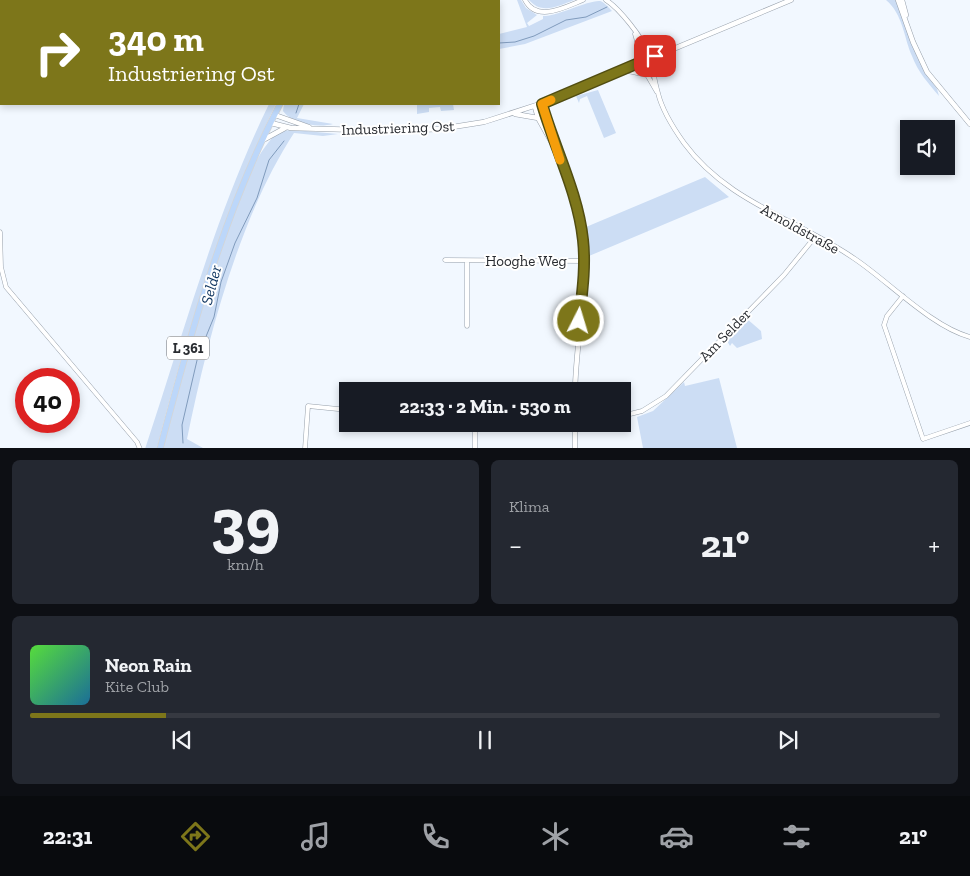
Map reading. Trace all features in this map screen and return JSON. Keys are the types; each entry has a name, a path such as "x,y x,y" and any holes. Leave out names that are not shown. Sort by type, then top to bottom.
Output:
{"main road":[{"name":"L 361","path":"160,448 210,273 262,140 279,105"}],"street":[{"path":"525,0 531,8 545,13 583,0"},
{"name":"Arnoldstraße","path":"606,0 620,13 645,45 650,58 657,92"},
{"name":"Industriering Ost","path":"271,122 286,128 394,131 440,129 484,122 542,104 791,0"},
{"path":"898,0 908,28 928,72 970,124"},
{"path":"902,0 908,28"},
{"name":"Arnoldstraße","path":"634,32 648,75 677,132 712,175 745,199 854,258 903,296 959,333 970,337"},
{"path":"645,45 652,49 669,50"},
{"path":"623,70 648,75"},
{"name":"Hooghe Weg","path":"542,104 580,218 584,261 576,382"},
{"name":"Hooghe Weg","path":"535,106 538,118 557,152"},
{"path":"511,114 538,118"},
{"name":"Industriering Ost","path":"274,115 312,129"},
{"path":"262,140 286,128"},
{"path":"0,232 1,267 6,287 114,413 140,448"},
{"name":"Am Selder","path":"631,414 642,411 666,396 784,275 815,237"},
{"name":"Hooghe Weg","path":"445,260 584,261"},
{"name":"Hooghe Weg","path":"467,260 467,326"},
{"path":"903,296 887,316 884,325 923,439 970,423"},
{"path":"305,448 308,406 339,409"},
{"path":"475,432 475,448"},
{"path":"575,432 575,448"}],"shaded area":[{"path":"517,0 521,0 526,8 537,15 527,23 529,26 543,19 543,16 557,14 595,1 602,2 612,11 525,44 500,49 500,34 527,27"},
{"path":"529,0 574,0 556,7 545,8 534,5"},
{"path":"886,0 896,0 917,57 937,89 939,96 914,62 900,19"},
{"path":"598,90 616,133 604,138 587,96 580,99 579,103 576,96"},
{"path":"269,105 276,105 239,187 208,273 181,360 157,448 145,448 201,274 232,188"},
{"path":"284,105 304,105 297,118 333,124 306,124 292,119 283,111"},
{"path":"417,105 453,105 454,110 441,111 440,107 429,108 429,112 417,114"},
{"path":"294,130 338,134 323,136 294,133 274,166 241,241 227,281 204,362 187,439 203,448 163,448 204,301 223,243 257,159 279,131"},
{"path":"705,177 729,197 589,256 586,227"},
{"path":"746,318 761,331 762,339 737,348 732,343 730,346 726,339"},
{"path":"719,378 737,448 643,448 637,417 653,411 684,382 685,386"}],"waterway":[{"name":"Selder","path":"500,43 515,42 534,36 566,20 586,17 607,7"},
{"name":"Selder","path":"296,113 299,105"},
{"name":"Selder","path":"183,443 182,425 198,356 214,317 221,282 235,243 257,198 269,160 284,141"}],"slow traffic":[{"path":"551,100 542,104 560,160"}],"route":[{"path":"579,321 584,276 584,249 580,218 542,104 655,56"}]}
